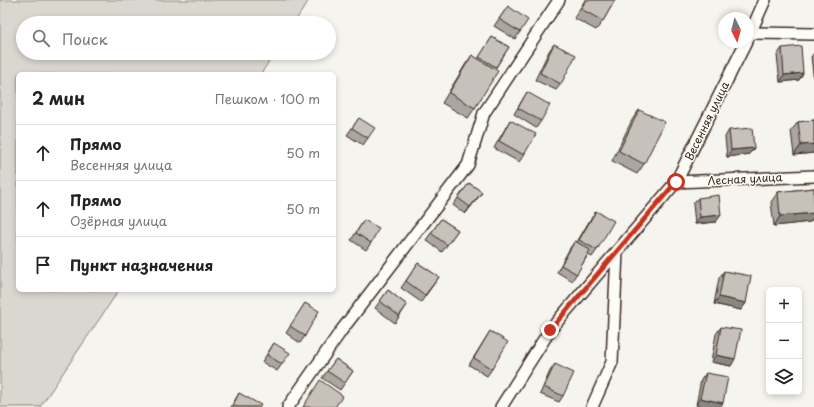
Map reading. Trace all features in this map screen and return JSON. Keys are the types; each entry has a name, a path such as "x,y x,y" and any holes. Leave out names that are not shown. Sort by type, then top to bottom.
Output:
{"street":[{"path":"288,407 341,331 468,165 484,113 559,0"},
{"name":"Весенняя улица","path":"754,25 765,0"},
{"path":"754,38 814,34"},
{"name":"Весенняя улица","path":"502,407 550,330 676,182 743,48"},
{"name":"Лесная улица","path":"676,182 814,176"},
{"path":"592,407 612,362 617,252"}],"shaded area":[{"path":"0,0 309,0 299,16 16,16 16,60 270,60 262,72 16,72 16,292 118,292 40,407 0,407"}],"building":[{"path":"586,0 615,0 603,21 581,9"},
{"path":"508,6 528,20 520,32 499,19"},
{"path":"492,37 509,47 496,67 479,57"},
{"path":"554,44 576,55 561,84 540,73"},
{"path":"801,46 803,73 784,75 782,48"},
{"path":"472,55 498,71 475,108 449,93"},
{"path":"527,92 550,105 541,121 518,108"},
{"path":"639,110 665,122 644,164 619,151"},
{"path":"359,118 375,128 368,138 352,128"},
{"path":"510,120 536,134 524,155 499,141"},
{"path":"814,120 814,144 801,145 798,122"},
{"path":"752,128 754,148 731,150 729,130"},
{"path":"469,183 482,192 470,207 458,198"},
{"path":"814,188 814,213 780,216 778,192"},
{"path":"719,195 721,215 700,217 698,198"},
{"path":"596,211 614,221 597,250 579,240"},
{"path":"441,219 458,230 447,245 431,233"},
{"path":"364,220 379,228 371,243 356,233"},
{"path":"575,241 590,250 577,274 561,265"},
{"path":"418,263 439,277 425,295 406,281"},
{"path":"724,271 751,276 746,303 719,297"},
{"path":"388,290 407,305 399,316 380,301"},
{"path":"305,303 319,311 305,336 290,326"},
{"path":"721,327 741,330 735,359 716,355"},
{"path":"490,331 508,342 492,369 474,358"},
{"path":"274,343 290,353 282,364 267,355"},
{"path":"336,359 353,371 345,383 327,371"},
{"path":"555,364 574,373 563,396 544,387"},
{"path":"706,373 728,377 723,403 700,398"},
{"path":"320,380 343,396 335,407 303,407"},
{"path":"239,393 261,405 260,407 237,407 233,405"}],"route":[{"path":"550,330 676,182"}]}
